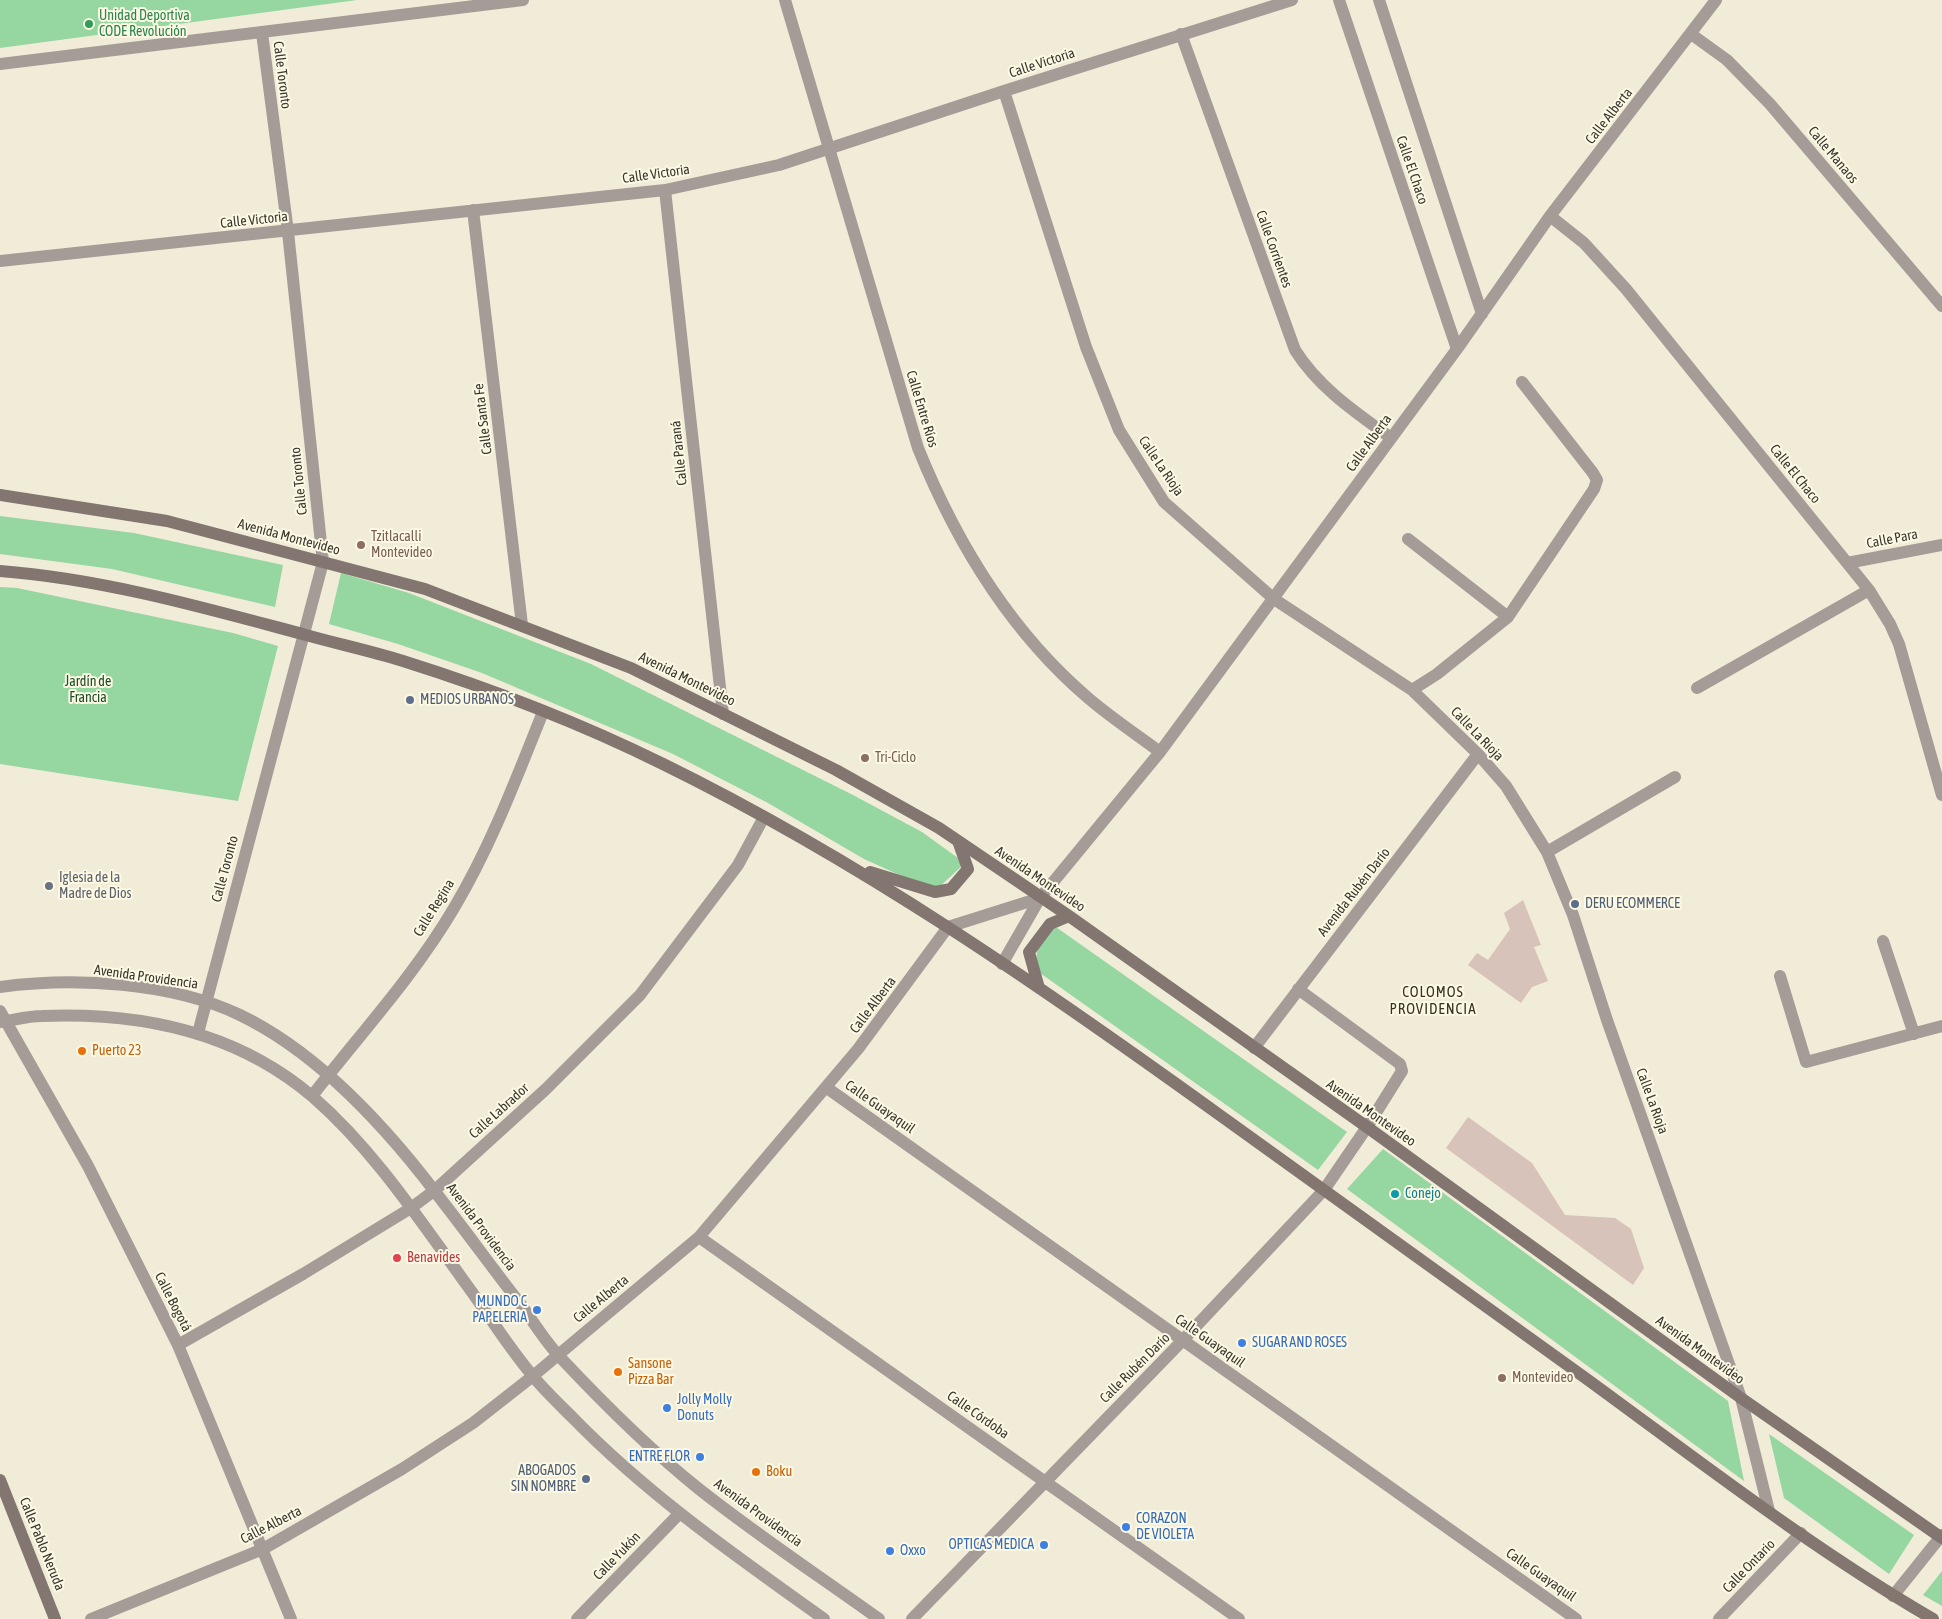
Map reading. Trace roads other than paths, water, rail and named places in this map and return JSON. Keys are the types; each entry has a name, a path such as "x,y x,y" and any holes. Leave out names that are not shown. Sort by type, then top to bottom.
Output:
{"street":[{"path":"0,64 523,0"},
{"name":"Calle Entre Ríos","path":"785,0 918,448 953,527 998,599 1056,667 1087,697 1160,752"},
{"name":"Calle Victoria","path":"0,261 288,232 664,190 743,174 830,149 1004,91 1292,0"},
{"name":"Calle El Chaco","path":"1339,0 1457,349"},
{"name":"Calle El Chaco","path":"1379,0 1482,314"},
{"name":"Calle Alberta","path":"1002,964 1040,898 1160,752 1457,349 1550,216 1716,0"},
{"name":"Calle Toronto","path":"198,1032 323,562 288,232 262,33"},
{"name":"Calle Corrientes","path":"1181,34 1295,350 1315,378 1343,404 1391,438"},
{"name":"Calle Manaos","path":"1691,34 1727,60 1770,104 1942,306"},
{"name":"Calle La Rioja","path":"1004,91 1086,347 1119,430 1164,502 1274,599 1412,690 1478,754 1506,786 1546,852 1573,915 1607,1020 1741,1398 1769,1511"},
{"name":"Calle Paraná","path":"664,190 723,714"},
{"name":"Calle Santa Fe","path":"473,210 522,625"},
{"name":"Calle El Chaco","path":"1550,216 1584,243 1626,289 1869,590 1890,624 1899,644 1942,796"},
{"path":"1412,690 1437,674 1508,617 1594,490 1597,480 1522,382"},
{"name":"Avenida Montevideo","path":"0,495 167,521 425,589 631,668 836,770 939,828 1069,916 1367,1127 1741,1398 1942,1536"},
{"path":"1408,539 1508,617"},
{"name":"Calle Para","path":"1847,563 1942,544"},
{"path":"0,571 38,574 126,590 233,614 303,635 398,659 474,685 543,712 660,763 764,817 857,869 1039,988 1126,1048 1769,1511 1893,1596 1933,1619"},
{"path":"1697,688 1869,590"},
{"name":"Calle Regina","path":"312,1096 405,980 454,909 497,827 543,712"},
{"name":"Avenida Rubén Darío","path":"1254,1048 1478,754"},
{"path":"1546,852 1676,778"},
{"name":"Calle Labrador","path":"178,1345 303,1274 410,1208 435,1190 546,1089 640,995 738,865 764,817"},
{"path":"857,869 895,878 935,892 947,890 968,869 958,842"},
{"path":"948,927 1040,898"},
{"path":"1039,988 1029,952 1050,924 1069,916"},
{"name":"Calle Alberta","path":"91,1619 263,1549 402,1469 473,1423 532,1376 699,1236 827,1088 948,927"},
{"path":"1883,941 1914,1034"},
{"path":"1780,976 1806,1062 1942,1026"},
{"name":"Avenida Providencia","path":"0,987 33,983 82,984 134,988 206,1002 242,1016 293,1048 328,1076 365,1110 435,1190 557,1354 624,1422 699,1489 879,1619"},
{"name":"Calle Rubén Darío","path":"912,1619 1183,1340 1324,1190 1367,1127 1402,1070 1400,1064 1298,989"},
{"path":"2,1018 100,1015 161,1024 198,1032 218,1039 265,1063 312,1096 380,1167 532,1376 601,1447 679,1514 824,1619"},
{"name":"Calle Bogotá","path":"2,1018 88,1166 178,1345 291,1619"},
{"name":"Calle Guayaquil","path":"827,1088 1576,1619"},
{"name":"Calle Córdoba","path":"699,1236 1239,1619"},
{"name":"Calle Pablo Neruda","path":"0,1480 55,1619"},
{"name":"Calle Yukón","path":"577,1619 679,1514"},
{"name":"Calle Ontario","path":"1719,1619 1801,1533"},
{"path":"1893,1596 1942,1536"}],"place":[{"name":"Unidad Deportiva CODE Revolución","path":"89,24"},
{"name":"Tzitlacalli Montevideo","path":"361,545"},
{"name":"MEDIOS URBANOS","path":"410,700"},
{"name":"Tri-Ciclo","path":"865,758"},
{"name":"Iglesia de la Madre de Dios","path":"49,886"},
{"name":"DERU ECOMMERCE","path":"1575,904"},
{"name":"Puerto 23","path":"82,1051"},
{"name":"Conejo","path":"1395,1194"},
{"name":"Benavides","path":"397,1258"},
{"name":"MUNDO C PAPELERIA","path":"537,1310"},
{"name":"SUGAR AND ROSES","path":"1242,1343"},
{"name":"Sansone Pizza Bar","path":"618,1372"},
{"name":"Montevideo","path":"1502,1378"},
{"name":"Jolly Molly Donuts","path":"667,1408"},
{"name":"ENTRE FLOR","path":"700,1457"},
{"name":"Boku","path":"756,1472"},
{"name":"ABOGADOS SIN NOMBRE","path":"586,1479"},
{"name":"CORAZON DE VIOLETA","path":"1126,1527"},
{"name":"OPTICAS MEDICA","path":"1044,1545"},
{"name":"Oxxo","path":"890,1551"}],"district":[{"name":"COLOMOS PROVIDENCIA","path":"1433,1000"}],"park label":[{"name":"Jardín de Francia","path":"88,690"}]}
